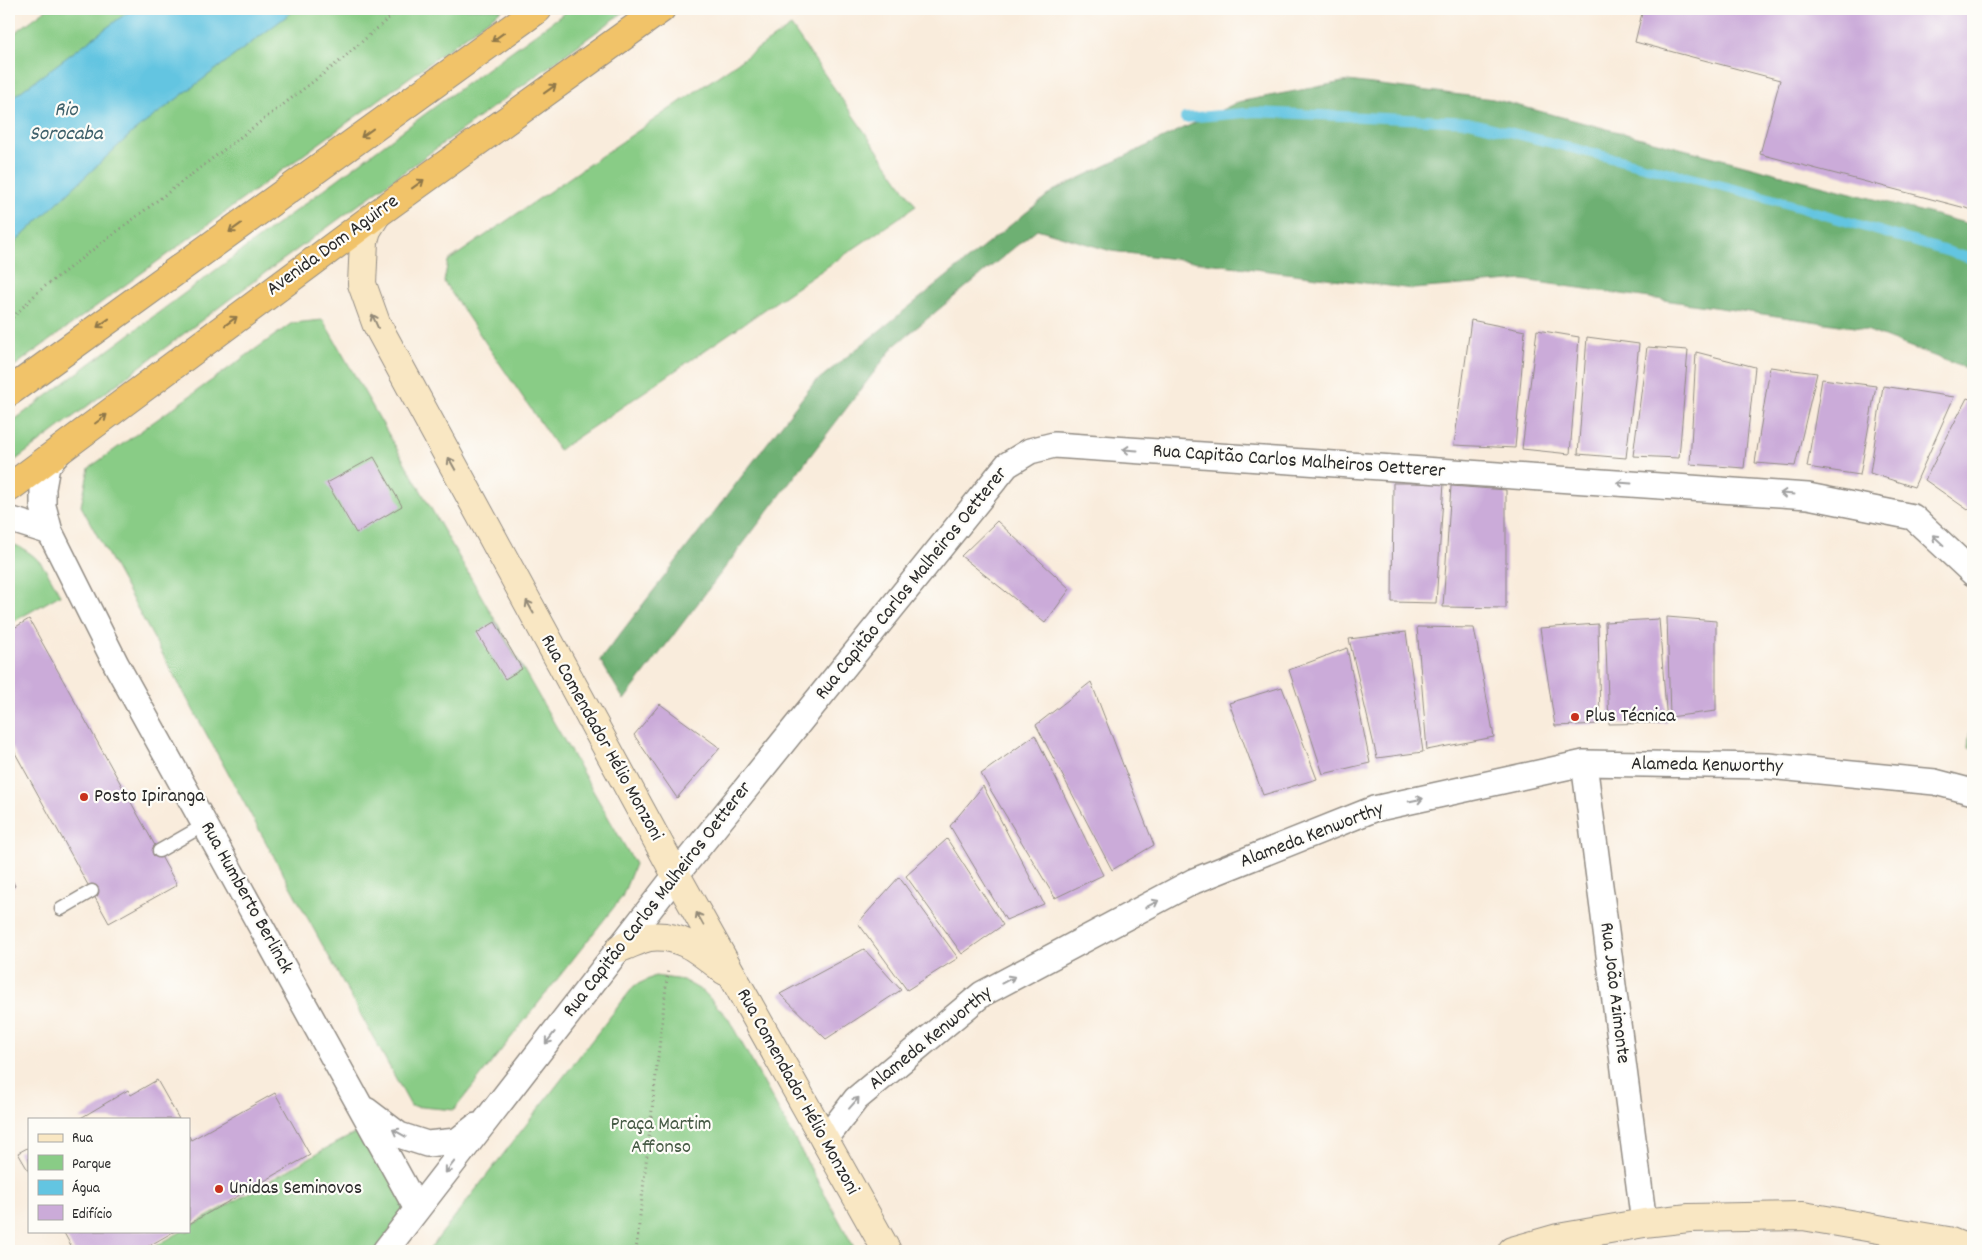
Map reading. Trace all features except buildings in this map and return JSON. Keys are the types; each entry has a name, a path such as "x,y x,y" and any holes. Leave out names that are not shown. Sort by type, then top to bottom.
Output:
{"highway":[{"path":"9,392 538,9"},
{"name":"Avenida Dom Aguirre","path":"9,488 220,329 661,9"}],"street":[{"name":"Rua Comendador Hélio Monzoni","path":"377,214 367,230 364,241 362,284 376,323 676,875 887,1251"},
{"name":"Rua Capitão Carlos Malheiros Oetterer","path":"386,1251 676,875 1007,465 1030,451 1054,445 1808,496 1913,517 1973,573"},
{"name":"Rua Humberto Berlinck","path":"62,449 48,466 43,488 43,506 50,532 116,664 417,1209"},
{"path":"9,519 50,532"},
{"name":"Alameda Kenworthy","path":"824,1141 856,1099 982,994 1194,882 1374,809 1584,763 1768,766 1935,782 1973,792"},
{"name":"Rua João Azimonte","path":"1584,763 1644,1223"},
{"path":"620,948 648,938 672,937 696,949 732,976"},
{"name":"Rua Humberto Berlinck","path":"358,1104 399,1135 427,1144 457,1140 490,1116"},
{"path":"1512,1251 1558,1238 1644,1223 1690,1218 1803,1216 1948,1241 1973,1251"}],"lane":[{"path":"159,851 206,824"},
{"path":"61,909 92,891"}],"path":[{"path":"9,321 39,291 340,61 399,9"},
{"path":"636,1251 672,937"}],"green space":[{"path":"47,9 503,9 9,370 9,37"},
{"path":"570,9 628,9 262,275 9,465 9,424 452,94"},
{"path":"791,26 916,206 559,450 444,282 448,261"},
{"path":"1348,81 1493,99 1973,225 1973,371 1861,328 1523,280 1413,289 1111,251 1037,229 894,346 624,700 600,660 813,384 1053,191 1238,102"},
{"path":"323,320 635,864 622,897 454,1110 411,1106 81,506 89,468 292,323"},
{"path":"9,543 27,551 40,563 60,595 9,624"},
{"path":"1973,700 1973,749 1968,748"},
{"name":"Praça Martim Affonso","path":"655,976 683,980 704,992 728,1018 856,1251 428,1251 634,986"},
{"path":"364,1129 407,1208 375,1251 147,1251 180,1232 190,1232 190,1226 323,1150"}],"water":[{"name":"Rio Sorocaba","path":"132,9 296,9 133,132 9,248 9,100"}],"waterway":[{"path":"1185,118 1256,112 1469,122 1758,195 1973,259"}],"place":[{"name":"Plus Técnica","path":"1575,717"},
{"name":"Posto Ipiranga","path":"84,797"},
{"name":"Unidas Seminovos","path":"219,1189"}]}
